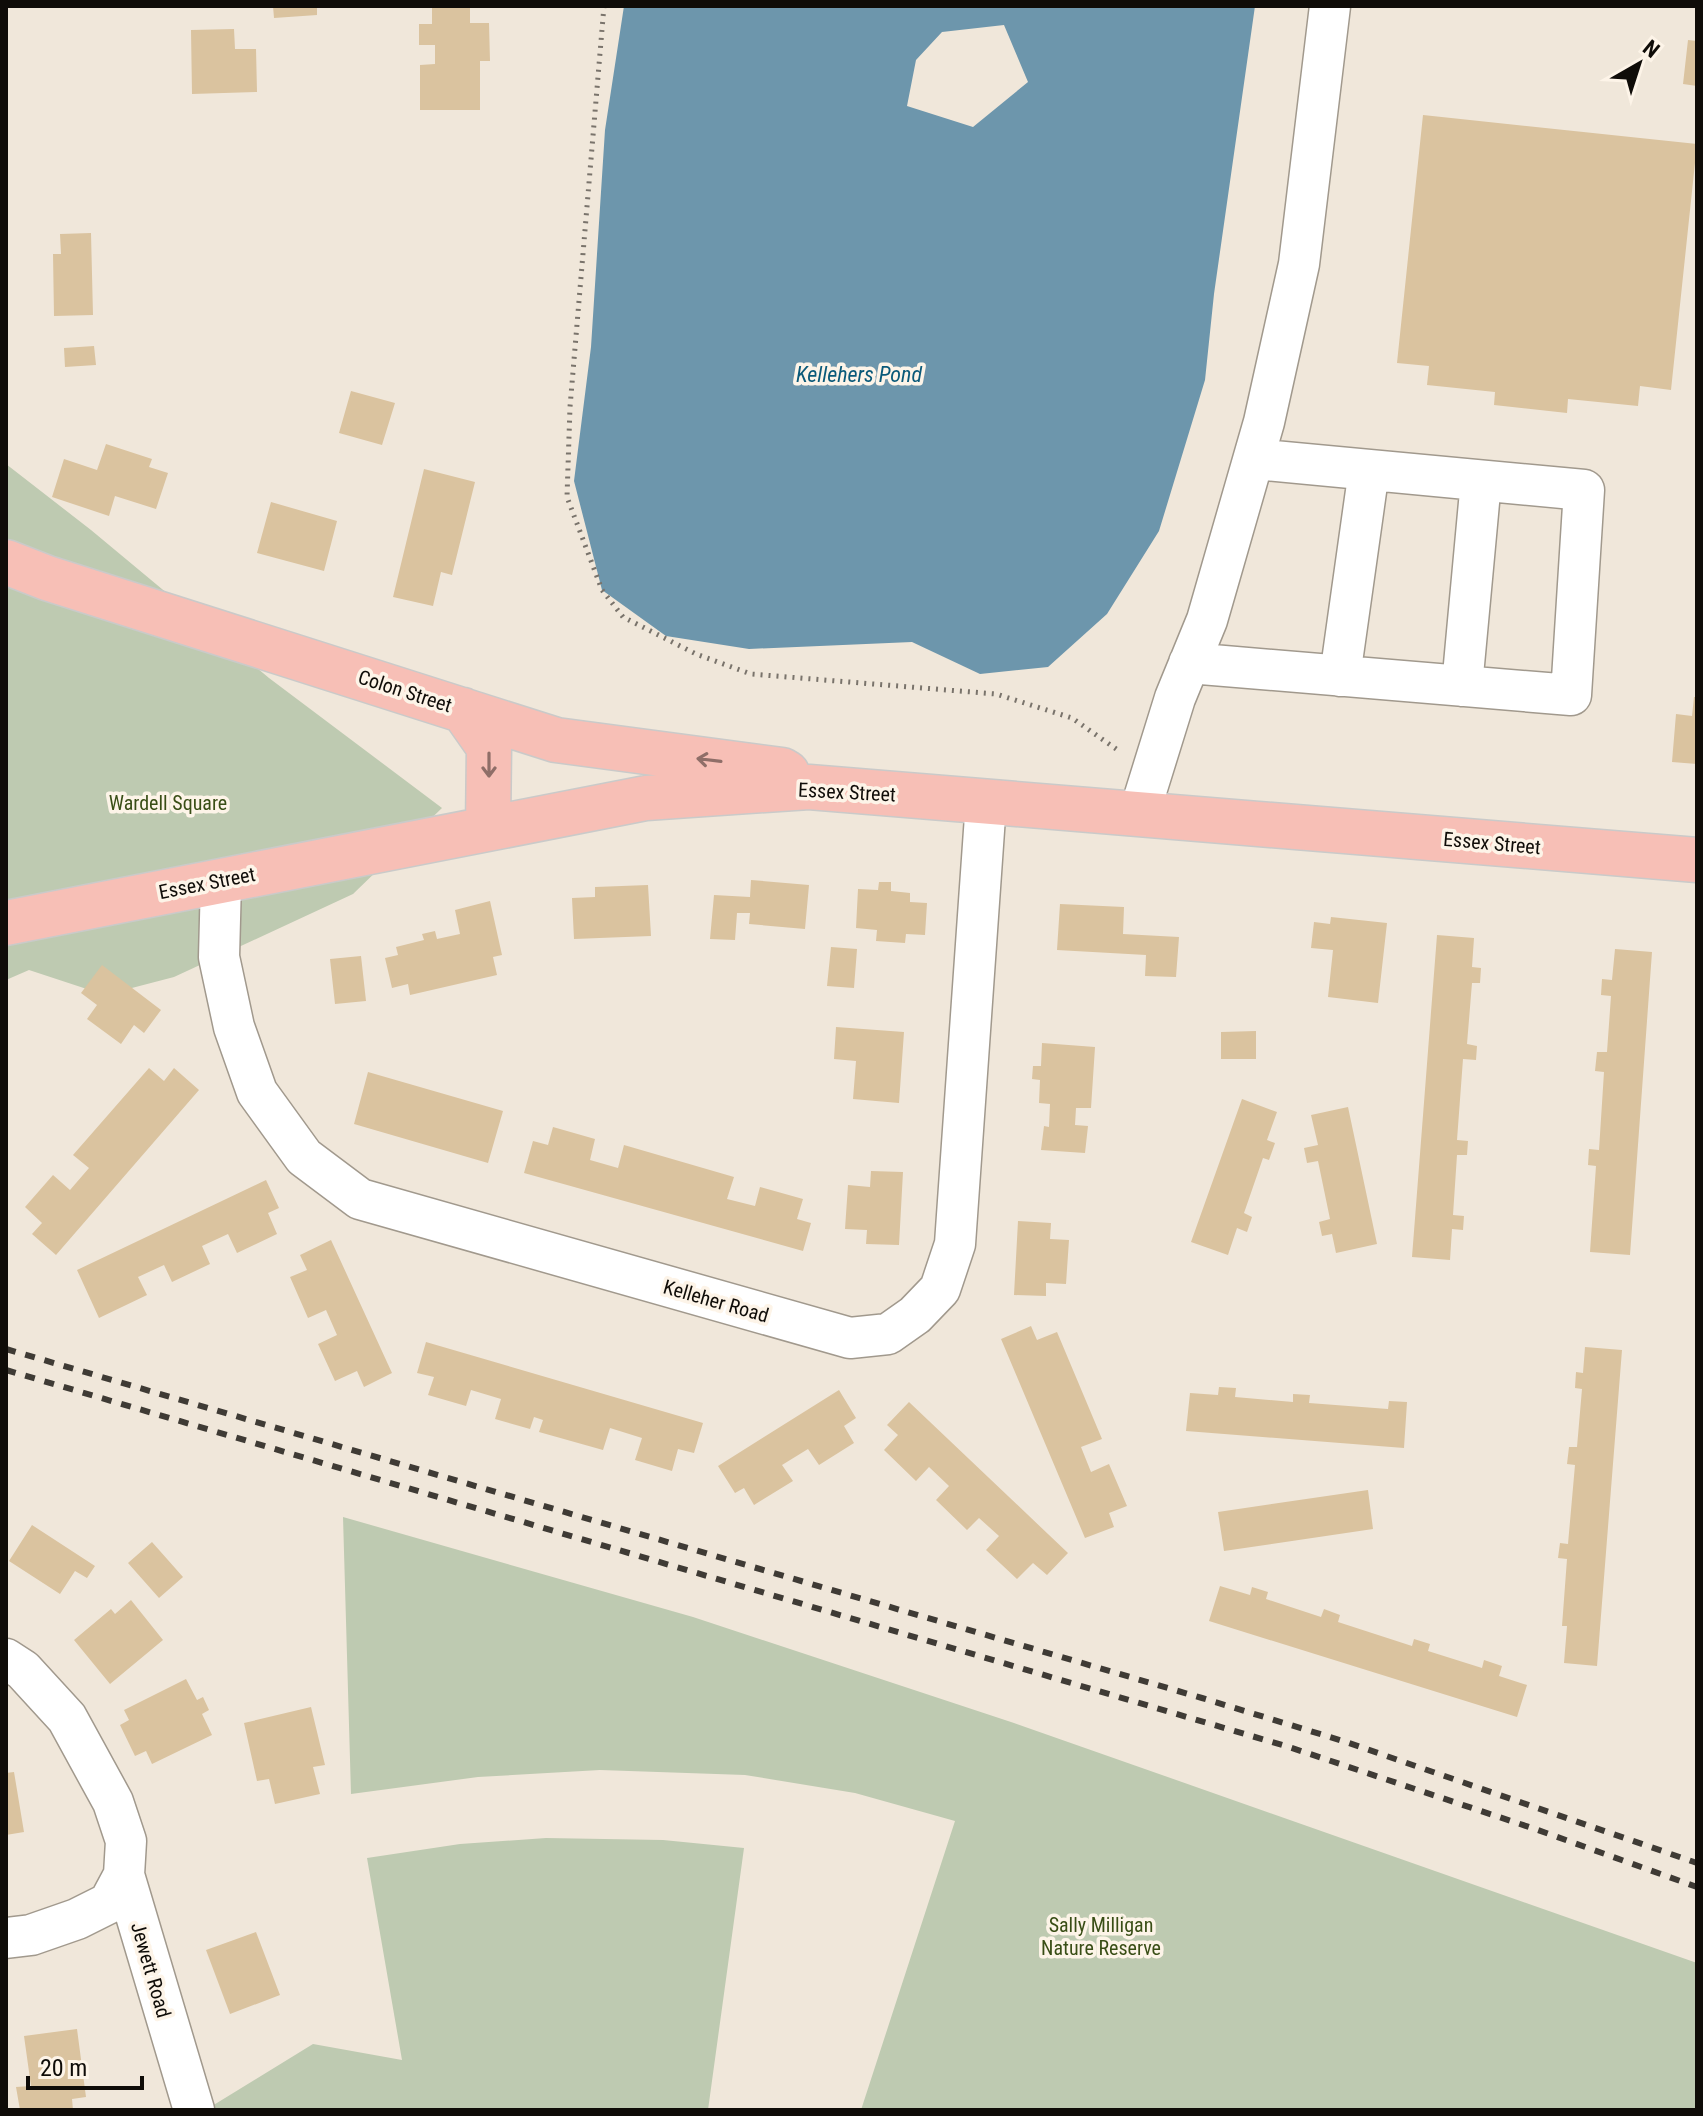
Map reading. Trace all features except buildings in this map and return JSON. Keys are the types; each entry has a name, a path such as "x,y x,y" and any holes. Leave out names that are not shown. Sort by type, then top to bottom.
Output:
{"main road":[{"name":"Colon Street","path":"6,562 47,578 556,740 782,770 809,787"},
{"path":"463,710 489,747 488,828"},
{"name":"Essex Street","path":"6,923 646,798 809,787 986,802 1146,795 1697,860"}],"street":[{"path":"1146,795 1175,698 1207,620 1254,459 1299,264 1330,6"},
{"path":"1189,663 1571,695 1584,490 1254,459"},
{"path":"1340,676 1369,470"},
{"path":"1462,686 1481,481"},
{"name":"Kelleher Road","path":"221,881 219,957 234,1027 257,1092 304,1157 360,1199 850,1338 888,1334 915,1315 940,1289 955,1244 986,802"},
{"name":"Jewett Road","path":"6,1659 23,1670 67,1718 113,1802 126,1841 124,1875 194,2110"},
{"path":"6,1938 31,1935 77,1919 109,1903 124,1875"}],"path":[{"path":"604,6 570,407 567,497 602,590 623,617 696,654 751,674 996,694 1072,718 1146,795"}],"green space":[{"name":"Wardell Square","path":"6,464 91,530 269,678 442,808 353,894 174,977 105,995 29,970 6,980"},
{"name":"Sally Milligan Nature Reserve","path":"343,1517 693,1617 1014,1723 1697,1963 1697,2110 861,2110 955,1821 855,1793 745,1775 600,1770 478,1777 351,1794"},
{"path":"546,1838 663,1840 744,1848 708,2110 215,2110 212,2106 313,2044 402,2060 367,1858 460,1844"}],"water":[{"name":"Kellehers Pond","path":"624,6 1255,6 1214,294 1205,380 1159,531 1107,614 1048,667 980,674 912,642 749,649 666,636 602,590 574,481 591,347 605,130","holes":["1004,25 1028,82 973,127 907,106 916,60 942,32"]}],"railway":[{"path":"6,1349 1202,1698 1343,1741 1697,1863"},
{"path":"6,1370 1289,1747 1697,1887"}]}
